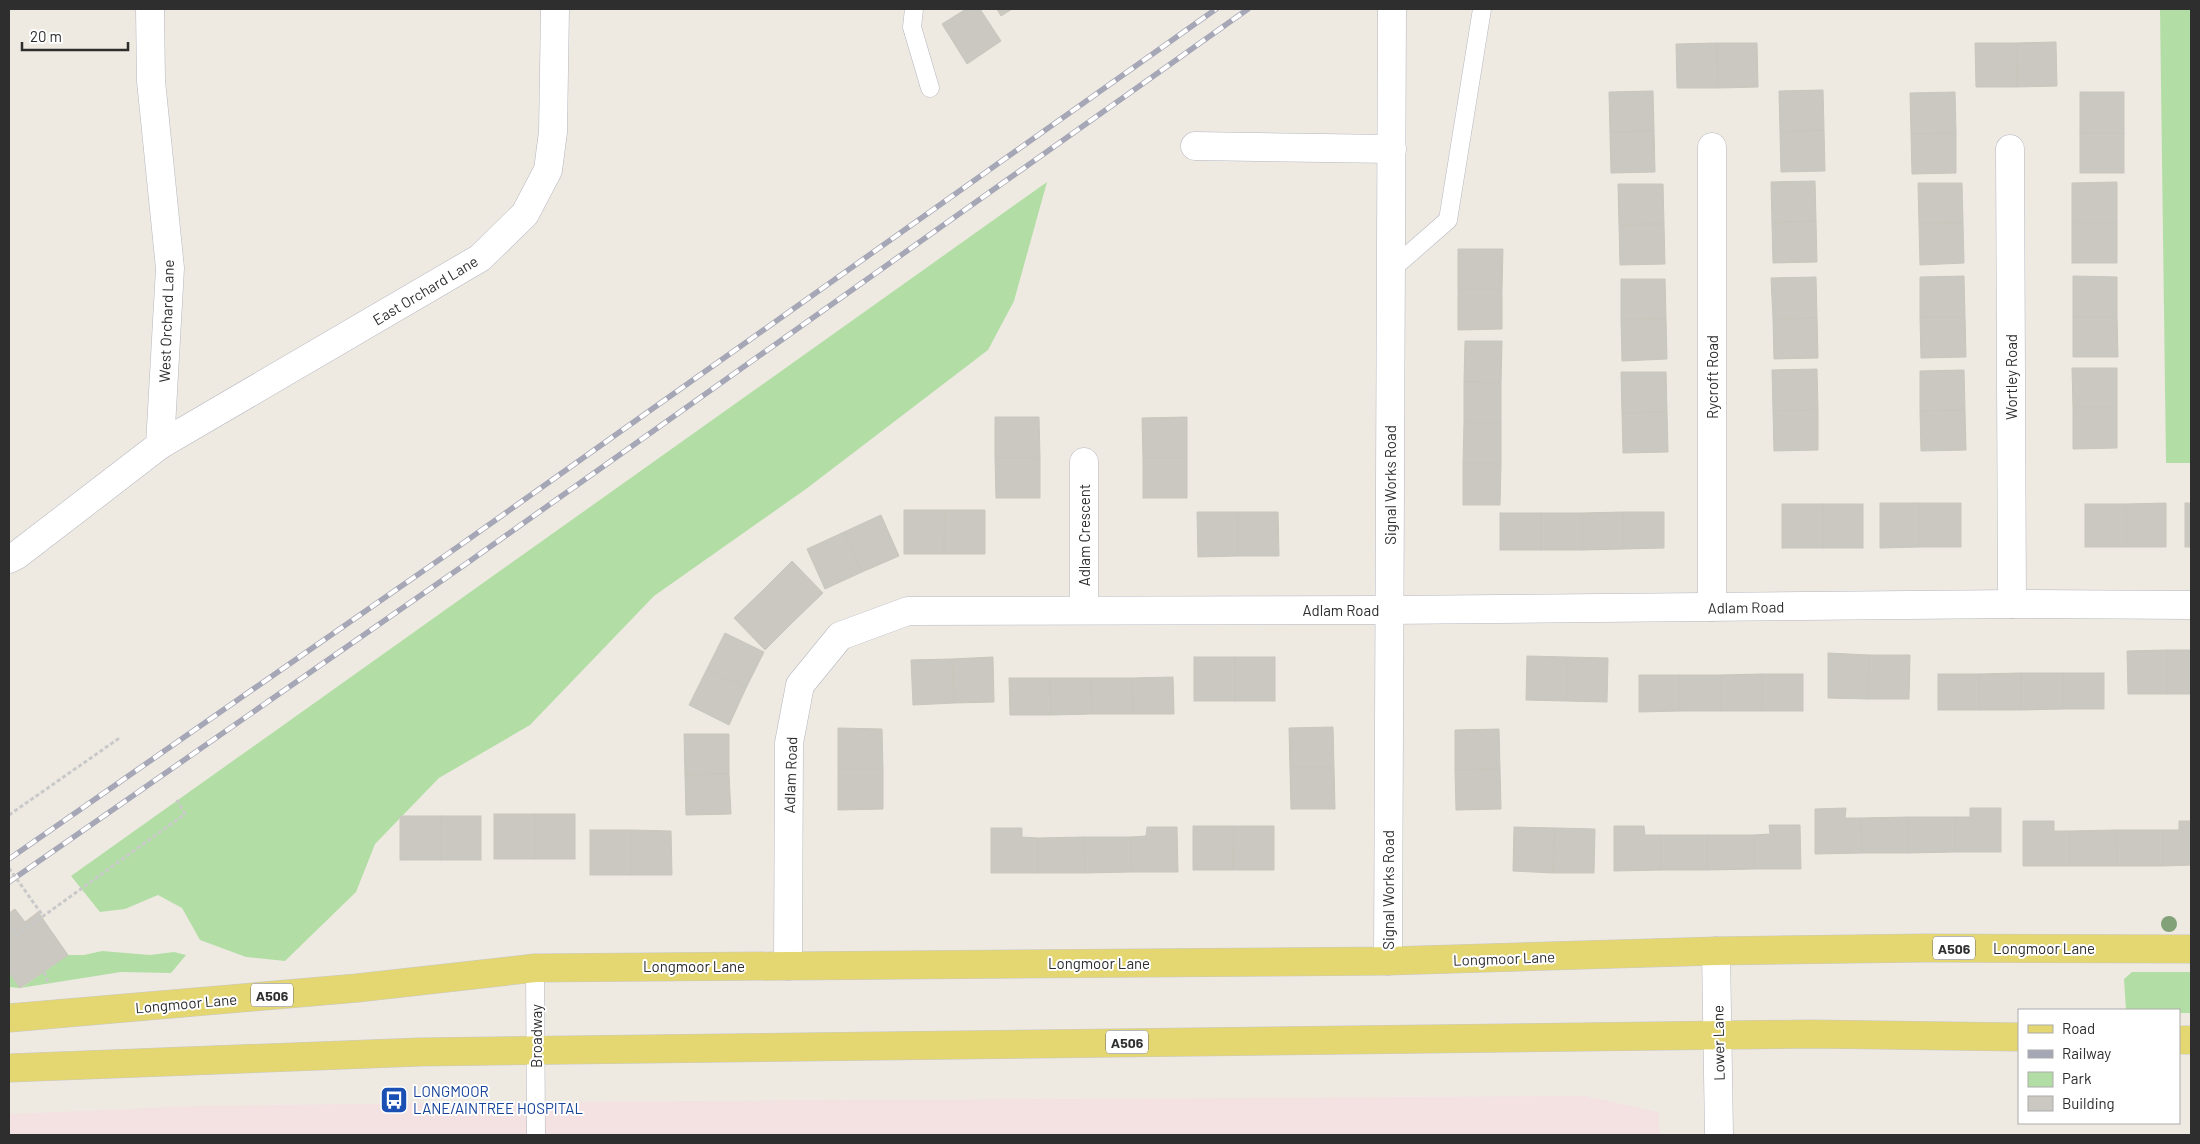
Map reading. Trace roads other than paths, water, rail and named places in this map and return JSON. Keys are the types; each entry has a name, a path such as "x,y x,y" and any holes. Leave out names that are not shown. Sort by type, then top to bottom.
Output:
{"main road":[{"name":"Longmoor Lane","path":"9,1018 357,988 535,968 1388,961 1716,951 1925,948 2191,949"},
{"name":"A506","path":"9,1068 420,1052 536,1050 1718,1034 2018,1037"}],"street":[{"name":"West Orchard Lane","path":"150,9 151,81 170,268 160,445"},
{"name":"East Orchard Lane","path":"160,445 480,258 525,214 548,170 553,132 555,9"},
{"name":"Signal Works Road","path":"1388,961 1392,9"},
{"path":"1195,146 1392,149"},
{"name":"Rycroft Road","path":"1712,147 1712,607"},
{"name":"Wortley Road","path":"2010,150 2012,604"},
{"path":"9,559 17,555 160,445"},
{"name":"Adlam Crescent","path":"1084,462 1084,609"},
{"name":"Adlam Road","path":"788,966 789,743 800,685 840,636 908,611 1084,609 1388,610 2012,604 2191,605"},
{"name":"Lower Lane","path":"1716,951 1719,1135"}],"lane":[{"path":"914,9 912,27 930,88"},
{"path":"1392,269 1448,220 1482,9"},
{"name":"Broadway","path":"535,968 536,1135"}],"railway":[{"path":"9,859 459,546 1216,9"},
{"path":"9,882 470,561 1248,9"}],"place":[{"name":"LONGMOOR LANE/AINTREE HOSPITAL","path":"394,1100"}]}
